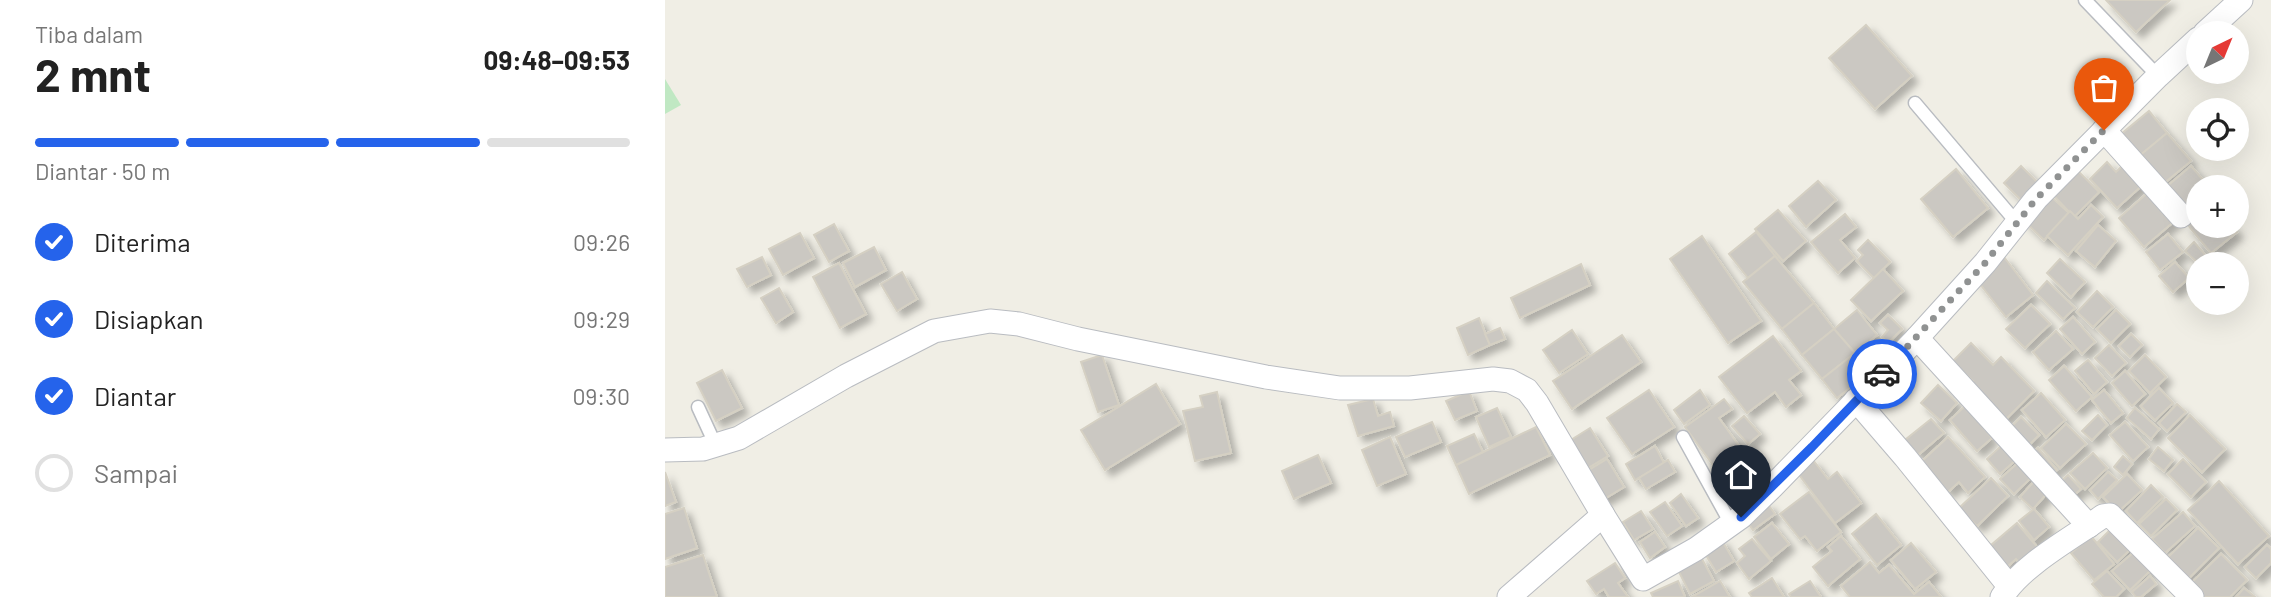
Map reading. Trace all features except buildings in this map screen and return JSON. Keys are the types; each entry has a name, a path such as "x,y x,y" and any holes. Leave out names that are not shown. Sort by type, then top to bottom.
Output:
{"street":[{"path":"2218,21 2241,0"},
{"path":"665,450 703,449 739,439 846,376 934,331 991,321 1019,324 1078,339 1266,377 1340,388 1410,387 1493,379 1517,383 1527,390 1537,403 1647,588 1731,524 1780,479 1917,338 2036,199 2186,50"},
{"path":"2104,130 2181,216"},
{"path":"1917,338 2089,526"},
{"path":"1856,400 1905,457 2005,592 2103,516 2113,516 2192,597"},
{"path":"1509,597 1602,515"}],"lane":[{"path":"2085,0 2158,76"},
{"path":"1915,103 2017,223"},
{"path":"698,407 716,446"},
{"path":"1683,437 1731,524"}],"green space":[{"path":"665,79 681,105 665,114"}],"way so far":[{"path":"1882,374 1985,263 2036,199 2104,130"}],"route":[{"path":"1741,517 1882,374"}]}
